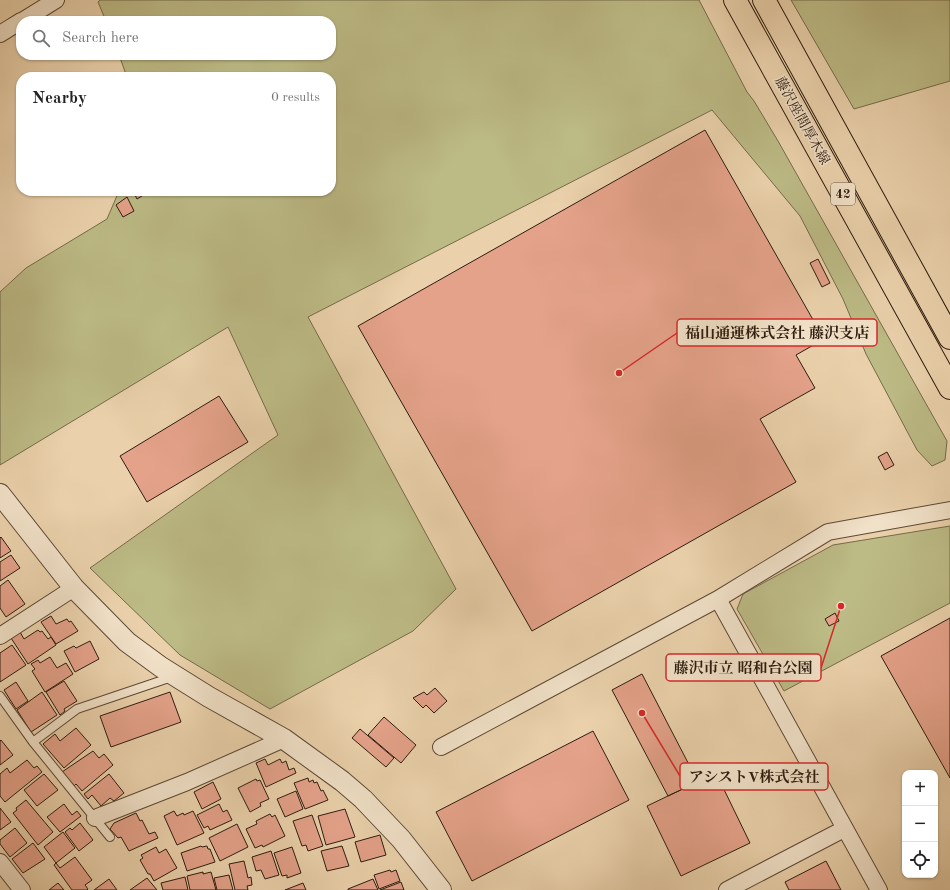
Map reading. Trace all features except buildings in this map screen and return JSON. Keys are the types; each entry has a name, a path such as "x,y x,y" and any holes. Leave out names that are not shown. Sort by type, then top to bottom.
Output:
{"main road":[{"name":"藤沢座間厚木線","path":"735,0 950,388"},
{"name":"藤沢座間厚木線","path":"764,0 950,338"}],"street":[{"path":"29,16 56,0"},
{"path":"0,34 16,24"},
{"path":"0,494 74,588 127,642 175,676 284,739 342,781 363,799 401,839 441,890"},
{"path":"441,747 718,599 828,532 950,510"},
{"path":"0,636 74,588"},
{"path":"718,599 879,890"},
{"path":"95,818 187,782 284,739"},
{"path":"727,890 844,829"},
{"path":"0,862 22,890"}],"lane":[{"path":"33,742 77,709 175,676"},
{"path":"0,696 33,742 110,837"}],"shaded area":[{"path":"100,0 699,0 747,92 778,141 947,441 945,460 932,466 917,450 866,354 843,299 800,216 712,110 308,317 456,589 413,631 270,709 180,655 90,568 278,435 228,327 0,465 0,292 26,268 107,219 117,196 336,196 336,72 125,72 121,60 336,60 336,16 104,16 98,2"},
{"path":"791,0 950,0 950,81 854,109"},
{"path":"950,526 950,603 784,691 737,609 743,594 833,545"}],"place":[{"name":"福山通運株式会社 藤沢支店","path":"619,373"},
{"name":"藤沢市立 昭和台公園","path":"841,606"},
{"name":"アシストV株式会社","path":"642,713"}]}
